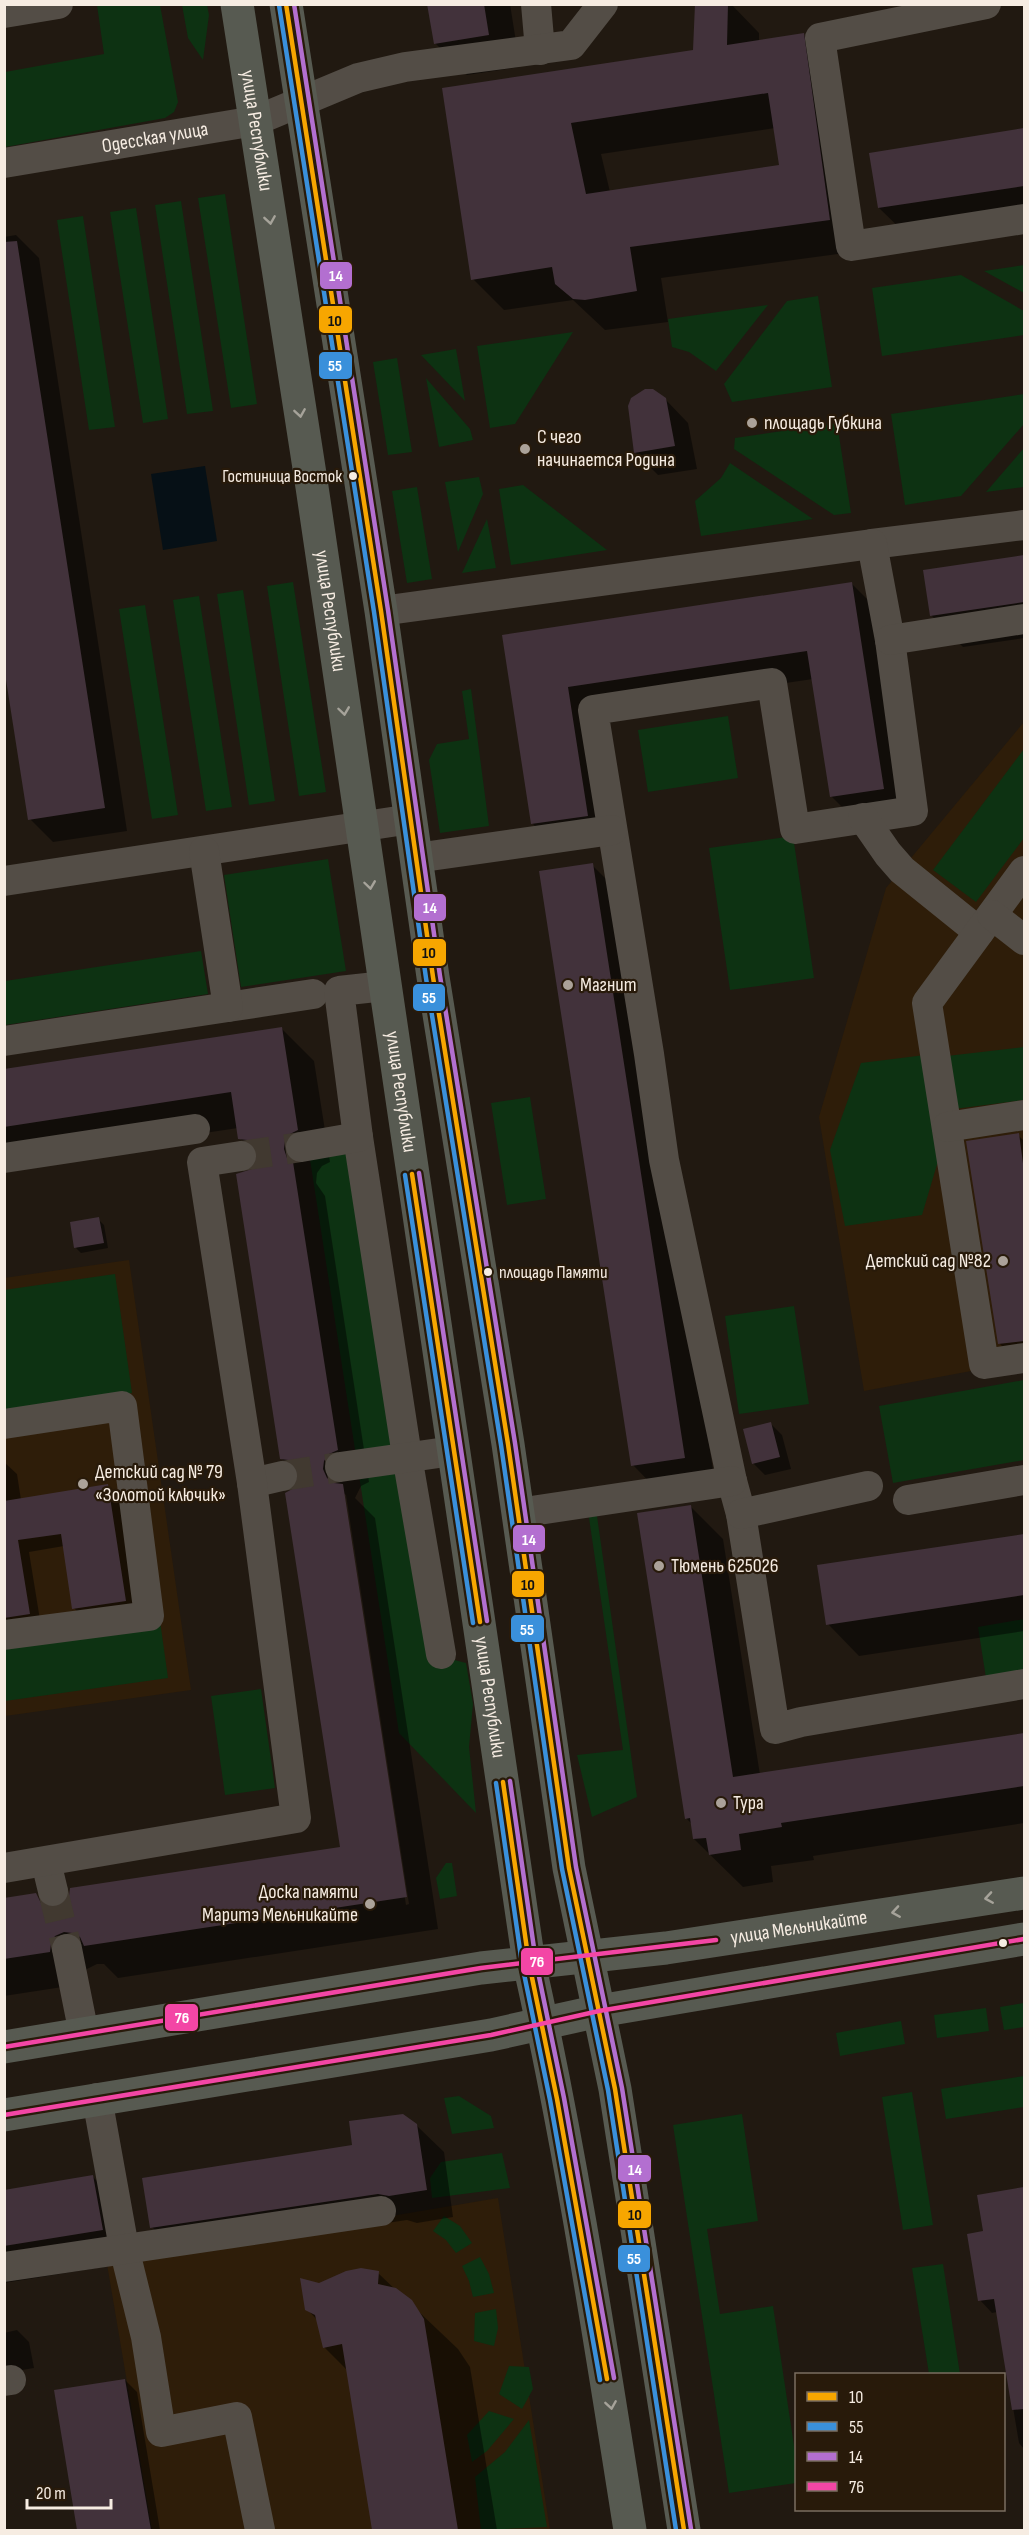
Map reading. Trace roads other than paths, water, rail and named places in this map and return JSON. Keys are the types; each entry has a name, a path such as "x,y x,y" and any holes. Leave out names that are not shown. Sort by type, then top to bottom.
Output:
{"main road":[{"name":"улица Республики","path":"237,4 362,827 529,1963 543,2025 597,2316 630,2530"},
{"path":"286,4 381,611 433,977 518,1514 569,1868 615,2089 684,2530"},
{"name":"улица Мельникайте","path":"4,2047 481,1968 666,1948 1024,1893"},
{"path":"4,2115 543,2025 599,2011 1024,1939"}],"street":[{"path":"4,13 58,4"},
{"path":"536,4 540,50"},
{"name":"Одесская улица","path":"4,163 255,121 358,78 405,67 571,45 603,4"},
{"path":"986,4 954,8 820,38 851,246 1024,219"},
{"path":"381,611 1024,525"},
{"path":"872,544 890,640 913,811 795,829 772,683 593,710 664,1160 741,1514 775,1729 1024,1684"},
{"path":"890,640 1024,619"},
{"path":"863,818 888,855 902,870 985,924 1024,940"},
{"path":"4,881 411,819"},
{"path":"416,858 612,830"},
{"path":"204,851 228,1007"},
{"path":"1024,871 927,1003 984,1364 1024,1358"},
{"path":"385,986 339,991 358,1137 407,1456 441,1654"},
{"path":"4,1041 313,994"},
{"path":"947,1126 1024,1115"},
{"path":"4,1158 195,1129"},
{"path":"301,1147 358,1137"},
{"path":"4,1868 50,1877 296,1818 252,1483 202,1162 241,1156"},
{"path":"4,1424 122,1406 150,1616 4,1635"},
{"path":"340,1467 453,1450"},
{"path":"252,1483 282,1476"},
{"path":"908,1500 1024,1480"},
{"path":"518,1514 732,1481"},
{"path":"741,1514 868,1486"},
{"path":"67,1949 84,2034"},
{"path":"97,2098 124,2248 146,2337 161,2432 237,2417 260,2530"},
{"path":"4,2267 381,2211"}],"tunnel":[{"path":"241,1156 301,1147"},
{"path":"282,1476 340,1467"},
{"path":"53,1891 67,1949"}],"place":[{"name":"площадь Губкина","path":"752,423"},
{"name":"С чего начинается Родина","path":"525,449"},
{"name":"Гостиница Восток","path":"353,476"},
{"name":"Магнит","path":"568,985"},
{"name":"Детский сад №82","path":"1003,1261"},
{"name":"площадь Памяти","path":"488,1272"},
{"name":"Детский сад № 79 «Золотой ключик»","path":"83,1484"},
{"name":"Тюмень 625026","path":"659,1566"},
{"name":"Тура","path":"721,1803"},
{"name":"Доска памяти Маритэ Мельникайте","path":"370,1904"}]}
